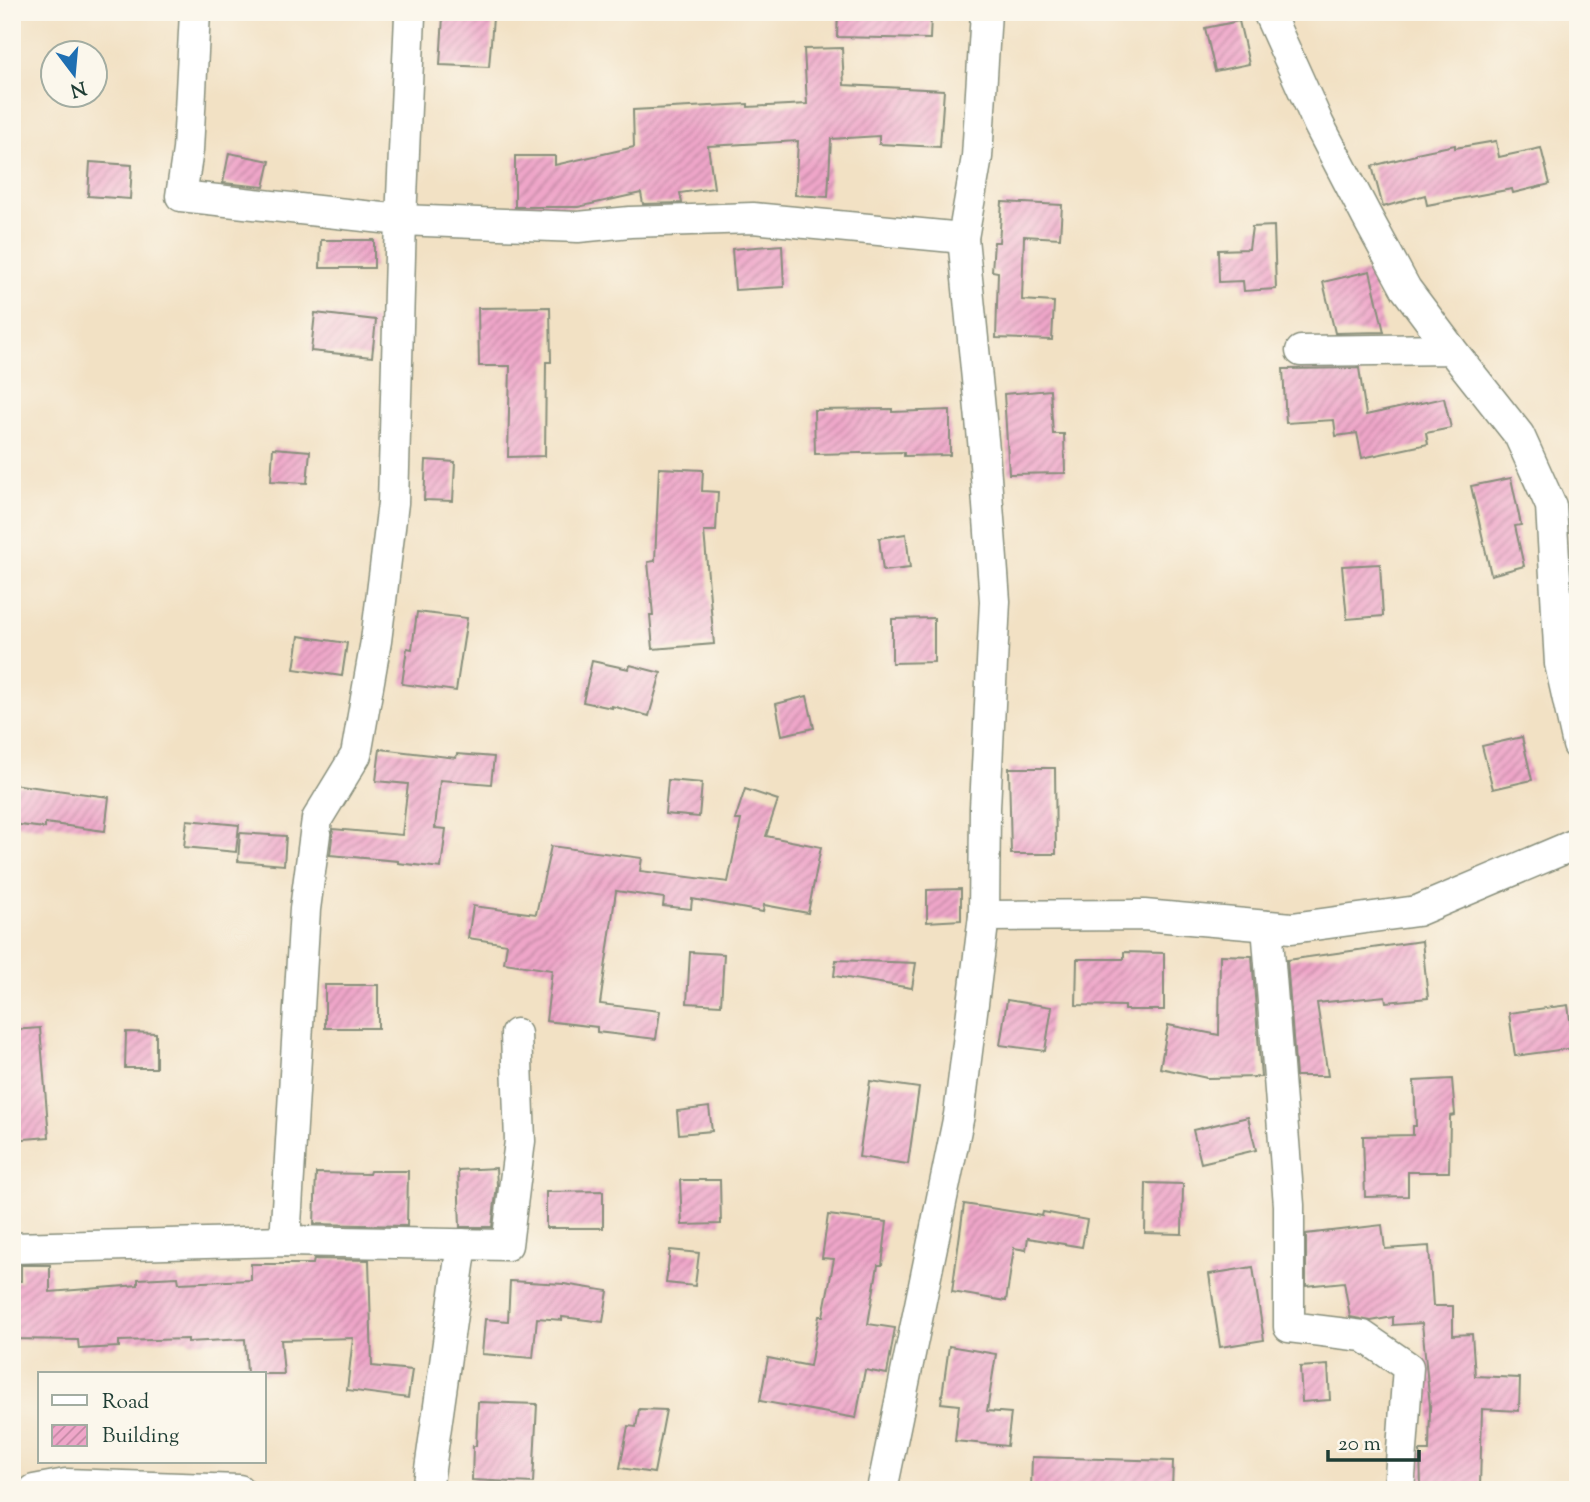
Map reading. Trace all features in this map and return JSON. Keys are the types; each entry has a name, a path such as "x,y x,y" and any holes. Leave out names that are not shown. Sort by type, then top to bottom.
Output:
{"street":[{"path":"195,12 188,150 181,196 401,220 578,227 630,222 752,218 963,238"},
{"path":"882,1490 959,1115 985,916 985,808 995,601 984,450 963,238 977,157 986,12"},
{"path":"1268,12 1319,125 1406,289 1519,435 1551,506 1560,664 1578,745"},
{"path":"285,1241 305,909 317,819 356,755 376,640 393,503 410,16"},
{"path":"1301,351 1451,349"},
{"path":"985,916 1144,915 1292,928 1417,911 1578,844"},
{"path":"1267,926 1289,1205 1289,1326 1363,1336 1408,1367 1399,1490"},
{"path":"12,1248 285,1241 507,1245 520,1141 516,1034"},
{"path":"427,1490 462,1244"},
{"path":"34,1490 66,1484 239,1490"}],"building":[{"path":"838,13 931,15 930,39 837,37"},
{"path":"443,16 493,18 489,67 440,65"},
{"path":"1239,21 1249,64 1215,71 1205,28"},
{"path":"842,48 844,85 944,90 940,147 879,144 879,136 831,139 828,197 795,195 798,141 708,146 714,188 680,193 682,203 643,204 641,193 578,207 515,207 515,156 555,156 555,165 634,147 633,110 807,104 804,49"},
{"path":"1496,141 1499,157 1541,148 1550,184 1513,193 1512,189 1427,205 1425,195 1383,207 1372,166 1455,145 1455,148"},
{"path":"229,153 270,161 264,187 223,183"},
{"path":"90,162 132,165 130,199 88,196"},
{"path":"1002,202 1062,205 1060,238 1024,236 1022,300 1054,302 1052,340 996,338 998,272 992,271 994,242 999,242"},
{"path":"1274,226 1276,289 1244,291 1243,281 1219,282 1218,250 1249,249 1252,227"},
{"path":"321,240 374,240 374,268 320,268"},
{"path":"782,245 784,287 735,290 732,249"},
{"path":"1370,271 1384,332 1335,333 1323,282"},
{"path":"550,307 551,362 546,362 545,456 508,457 510,366 479,366 478,308"},
{"path":"315,313 376,320 372,357 311,351"},
{"path":"1359,368 1366,415 1444,398 1451,428 1426,433 1428,444 1362,458 1357,433 1336,436 1334,420 1286,423 1283,369"},
{"path":"1050,390 1053,434 1064,434 1065,473 1009,474 1004,394"},
{"path":"892,409 892,412 950,410 950,455 904,456 904,452 815,454 814,410"},
{"path":"273,448 310,451 307,483 271,481"},
{"path":"426,460 455,462 453,501 424,500"},
{"path":"659,468 703,470 702,491 718,492 716,531 704,531 714,644 653,649 648,562 655,561"},
{"path":"1511,478 1521,525 1515,526 1524,566 1491,575 1471,486"},
{"path":"906,534 910,568 883,571 879,538"},
{"path":"1380,564 1383,616 1347,619 1342,566"},
{"path":"417,612 467,618 456,691 402,684 407,648 412,649"},
{"path":"934,618 934,662 892,663 892,619"},
{"path":"299,636 347,643 342,676 294,669"},
{"path":"592,661 629,669 630,665 661,673 649,716 612,706 583,702"},
{"path":"807,696 814,728 782,735 776,704"},
{"path":"1522,737 1532,780 1493,789 1482,746"},
{"path":"380,749 456,758 457,754 494,757 491,784 440,780 435,828 446,829 441,868 330,855 333,829 402,835 408,784 376,781"},
{"path":"1009,768 1055,768 1056,854 1011,854"},
{"path":"668,780 702,783 699,817 665,814"},
{"path":"12,784 109,797 105,831 45,823 45,828 12,824"},
{"path":"745,789 778,800 766,836 821,847 808,913 764,905 763,912 692,899 691,909 663,906 664,898 616,891 600,1004 660,1011 656,1039 597,1032 597,1027 546,1021 552,970 504,963 507,944 468,938 473,906 536,914 551,846 642,858 640,871 728,882 741,820 735,820"},
{"path":"187,820 239,825 236,852 184,847"},
{"path":"240,833 286,836 284,865 238,861"},
{"path":"961,889 961,920 927,922 927,890"},
{"path":"1422,941 1428,998 1386,1002 1385,996 1317,1003 1328,1076 1296,1076 1287,960"},
{"path":"690,952 724,954 721,1005 687,1003"},
{"path":"1124,952 1164,953 1164,1010 1124,1010 1124,1006 1076,1005 1077,959 1124,959"},
{"path":"1220,955 1252,956 1261,1077 1207,1078 1160,1068 1168,1025 1219,1035"},
{"path":"836,960 916,963 912,988 834,976"},
{"path":"325,985 378,985 378,1028 325,1028"},
{"path":"1007,1000 1052,1007 1045,1051 1000,1045"},
{"path":"1568,1005 1574,1048 1515,1056 1509,1013"},
{"path":"40,1028 49,1137 12,1140 12,1030"},
{"path":"126,1032 156,1033 156,1068 125,1068"},
{"path":"1452,1079 1455,1115 1450,1116 1449,1172 1408,1172 1408,1196 1365,1197 1363,1136 1413,1135 1413,1126 1416,1126 1414,1081"},
{"path":"870,1081 919,1088 908,1164 859,1157"},
{"path":"709,1107 712,1131 679,1134 677,1111"},
{"path":"1248,1117 1256,1150 1201,1163 1193,1130"},
{"path":"496,1168 497,1185 492,1227 460,1227 458,1170"},
{"path":"370,1171 408,1171 407,1226 314,1224 316,1173 369,1174"},
{"path":"680,1180 720,1180 721,1224 682,1225"},
{"path":"1146,1183 1183,1184 1182,1234 1145,1233"},
{"path":"603,1191 603,1228 546,1228 546,1192"},
{"path":"964,1204 1042,1216 1043,1212 1087,1220 1082,1247 1028,1238 1026,1250 1014,1248 1006,1301 952,1292"},
{"path":"828,1215 887,1222 882,1265 878,1265 868,1324 895,1328 887,1374 865,1370 856,1418 760,1401 768,1358 810,1366 819,1316 823,1316 834,1259 822,1258"},
{"path":"1382,1225 1385,1249 1429,1246 1433,1306 1453,1306 1453,1335 1472,1334 1475,1376 1520,1378 1519,1411 1482,1409 1480,1487 1421,1488 1420,1451 1429,1451 1430,1406 1422,1323 1393,1325 1393,1317 1371,1321 1350,1317 1344,1282 1306,1286 1306,1234"},
{"path":"670,1250 699,1253 695,1286 666,1283"},
{"path":"314,1259 369,1260 372,1366 412,1370 408,1398 347,1390 353,1338 281,1340 284,1374 247,1372 245,1339 119,1341 119,1347 79,1349 78,1340 12,1339 12,1281 21,1281 21,1265 50,1265 50,1292 138,1285 138,1279 178,1277 179,1283 251,1280 251,1264 313,1264"},
{"path":"1253,1267 1264,1340 1220,1347 1209,1274"},
{"path":"510,1281 564,1284 608,1291 603,1322 562,1317 562,1320 537,1318 533,1358 482,1354 485,1319 508,1321"},
{"path":"949,1346 996,1354 987,1411 1011,1413 1007,1446 955,1441 959,1405 941,1403"},
{"path":"1328,1365 1330,1400 1302,1402 1300,1367"},
{"path":"478,1402 537,1404 533,1483 472,1480"},
{"path":"639,1409 666,1410 654,1473 620,1468 628,1426 636,1427"},
{"path":"1032,1457 1173,1461 1172,1490 1031,1490"}]}
